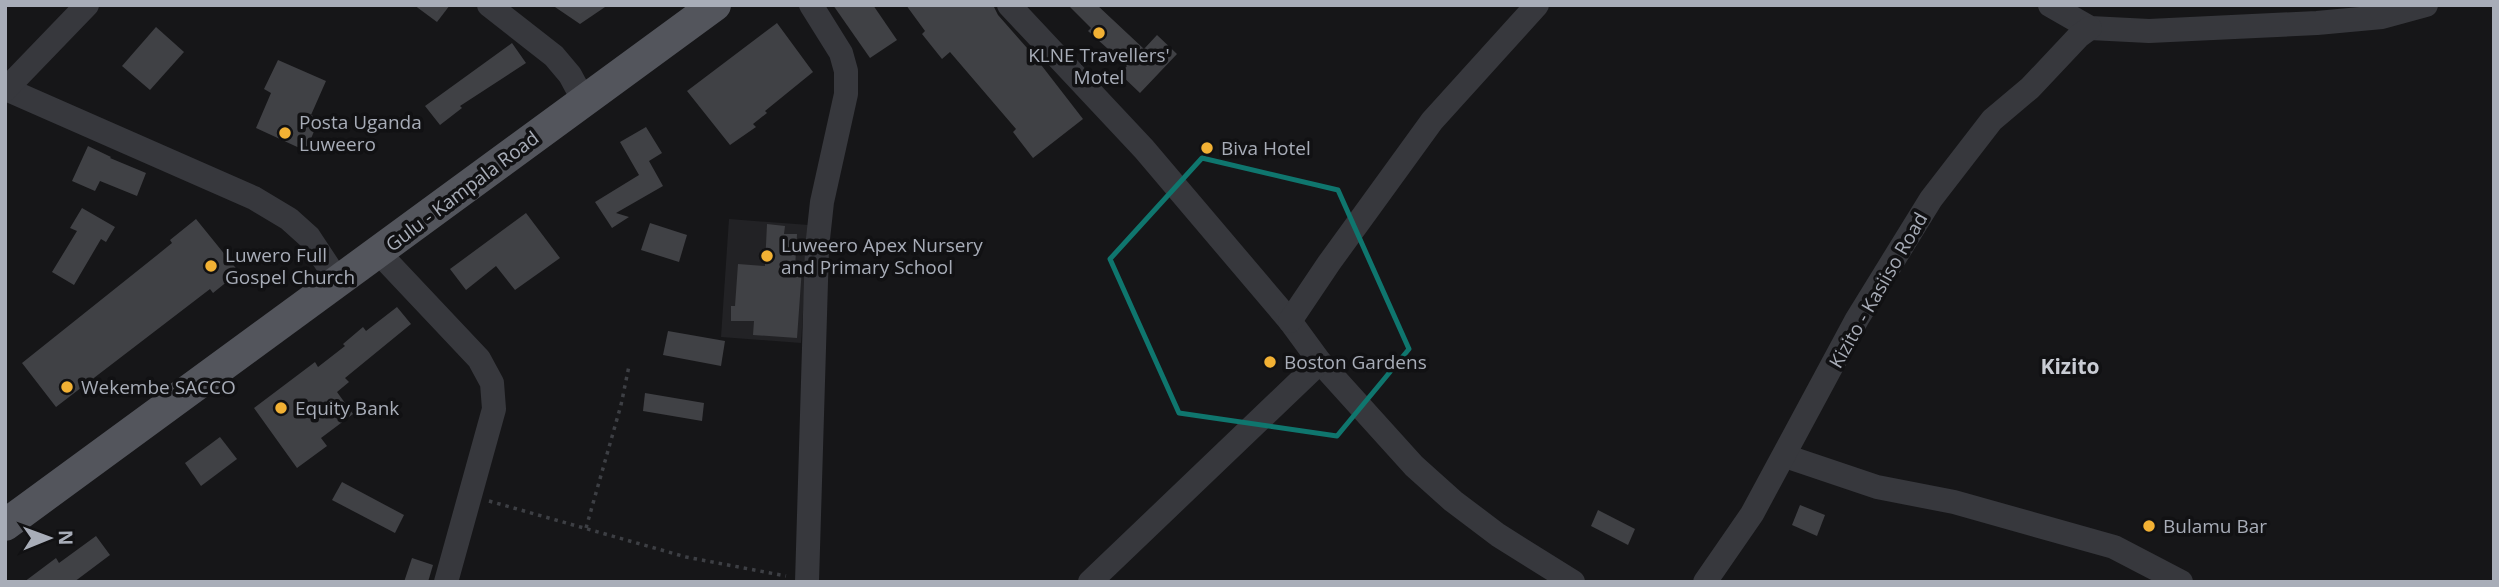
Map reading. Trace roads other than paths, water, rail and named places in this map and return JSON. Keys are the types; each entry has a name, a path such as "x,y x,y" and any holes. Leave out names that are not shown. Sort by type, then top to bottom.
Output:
{"main road":[{"name":"Gulu - Kampala Road","path":"5,525 715,5"}],"street":[{"path":"87,5 6,89 254,198 289,219 309,237 338,281"},
{"path":"489,5 554,56 570,75 584,100"},
{"path":"807,581 817,247 822,202 846,94 846,71 841,53 811,5"},
{"path":"1009,5 1144,149 1290,321 1320,362 1414,466 1453,502 1573,582"},
{"path":"1290,321 1329,262 1432,121 1537,5"},
{"path":"2050,5 2090,28 2149,31 2318,23 2382,17 2426,5"},
{"name":"Kizito - Kasiiso Road","path":"1705,582 1752,514 1857,319 1931,199 1992,120 2030,88 2079,36 2090,28"},
{"path":"379,253 479,359 492,383 494,410 446,582"},
{"path":"1090,582 1320,362"},
{"path":"1785,456 1877,487 1954,502 2114,547 2181,582"}],"place":[{"name":"KLNE Travellers' Motel","path":"1099,33"},
{"name":"Posta Uganda Luweero","path":"285,133"},
{"name":"Biva Hotel","path":"1207,148"},
{"name":"Luweero Apex Nursery and Primary School","path":"767,256"},
{"name":"Luwero Full Gospel Church","path":"211,266"},
{"name":"Boston Gardens","path":"1270,362"},
{"name":"Wekembe SACCO","path":"67,387"},
{"name":"Equity Bank","path":"281,408"},
{"name":"Bulamu Bar","path":"2149,526"}],"district":[{"name":"Kizito","path":"2070,366"}]}
